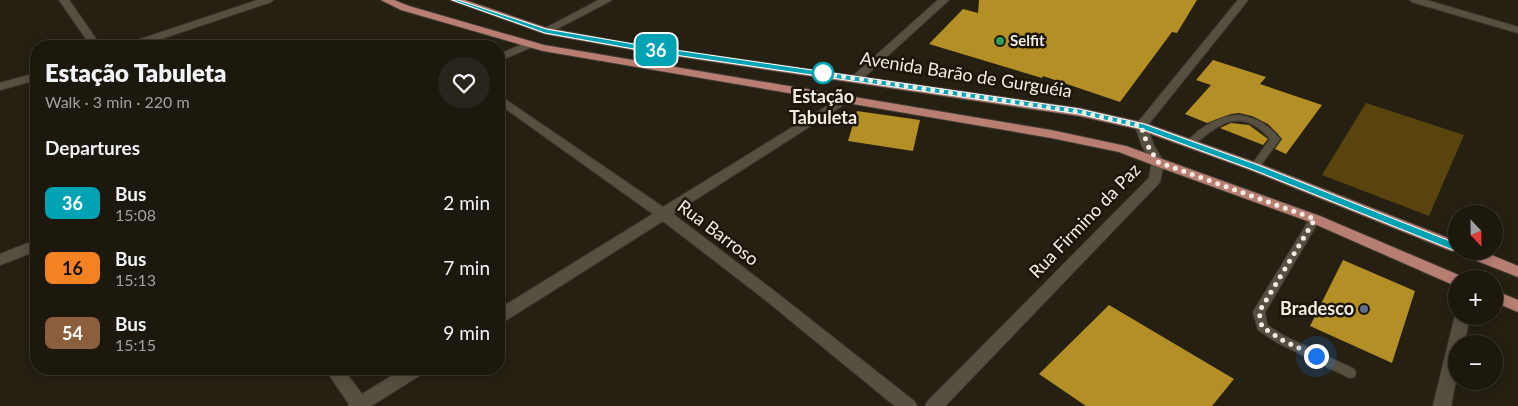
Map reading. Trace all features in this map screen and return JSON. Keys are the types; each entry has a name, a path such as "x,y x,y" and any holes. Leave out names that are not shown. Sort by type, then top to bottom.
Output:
{"main road":[{"path":"386,0 405,8 528,44 844,100 1051,134 1122,149 1315,219 1448,277"},
{"name":"Avenida Barão de Gurguéia","path":"455,0 545,31 634,47 857,78 1079,112 1141,126 1254,167 1448,244"},
{"path":"1488,260 1518,272"},
{"path":"1503,300 1518,306"}],"street":[{"path":"64,0 92,40"},
{"path":"148,40 268,0"},
{"path":"545,31 607,0"},
{"path":"857,78 944,0"},
{"path":"1141,126 1243,0"},
{"path":"1415,0 1518,30"},
{"path":"505,55 528,44"},
{"path":"0,87 30,78"},
{"path":"505,313 844,100"},
{"name":"Rua Barroso","path":"505,103 663,214 768,294 908,406"},
{"name":"Rua Firmino da Paz","path":"934,406 1155,179 1158,162 1148,146 1141,126"},
{"path":"0,260 30,248"},
{"path":"1442,406 1460,325"},
{"path":"337,375 359,405 406,375"}],"lane":[{"path":"1190,144 1213,124 1230,118 1250,119 1267,128 1275,139 1254,167"},
{"path":"1315,219 1259,312 1262,327 1282,340 1350,372"}],"shaded area":[{"path":"1366,103 1464,135 1429,216 1322,175"}],"building":[{"path":"979,0 1197,0 1177,33 1172,32 1120,102 1043,76 1042,78 929,44 963,9 978,13"},
{"path":"1213,60 1266,77 1260,84 1322,105 1286,154 1275,149 1282,139 1277,133 1268,124 1252,116 1239,113 1231,114 1207,123 1185,114 1211,85 1196,80"},
{"path":"857,111 920,120 913,151 848,141"},
{"path":"1231,123 1249,125 1268,139 1263,145 1220,128"},
{"name":"Bradesco","path":"1343,260 1415,291 1392,363 1310,326"},
{"path":"1109,305 1234,379 1212,406 1086,406 1039,374"}],"bus line":[{"name":"36","path":"455,0 545,31 634,47 857,78 1079,112 1141,126 1254,167 1448,244"}],"place":[{"name":"Selfit","path":"1000,41"},
{"name":"Estação Tabuleta","path":"823,73"},
{"name":"Bradesco","path":"1364,309"}],"route":[{"path":"823,73 820,73 1079,112 1141,126 1148,146 1158,162 1315,219 1259,312 1262,327 1282,340 1316,356"}]}
